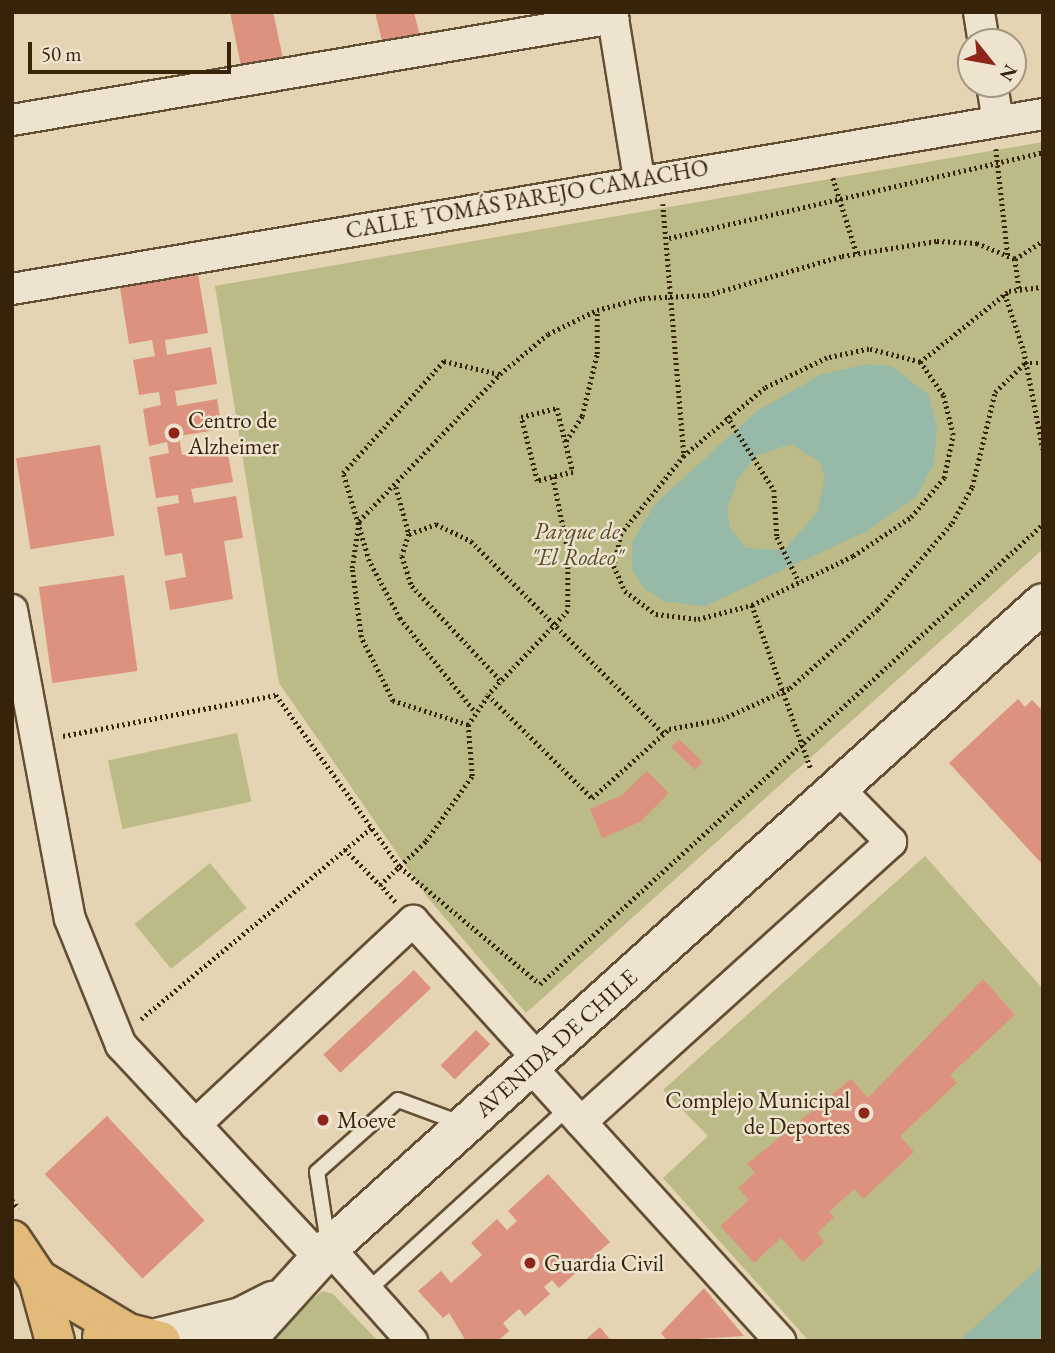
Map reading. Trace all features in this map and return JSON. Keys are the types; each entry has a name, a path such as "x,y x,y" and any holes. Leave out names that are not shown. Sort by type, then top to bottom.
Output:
{"main road":[{"path":"12,1240 38,1279 55,1341"},
{"path":"38,1279 135,1338"}],"street":[{"path":"12,120 612,15 649,178"},
{"path":"993,98 995,122"},
{"name":"CALLE TOMÁS PAREJO CAMACHO","path":"12,289 649,178 1043,114"},
{"name":"AVENIDA DE CHILE","path":"245,1341 275,1300 324,1253 1043,603"},
{"path":"12,610 34,741 70,919 118,1037 195,1125 324,1253 367,1291 412,1341"},
{"path":"574,1115 891,842 831,794"},
{"path":"195,1125 413,922 534,1062 574,1115 774,1339"},
{"name":"AVENIDA DE CHILE","path":"135,1338 241,1317 275,1300"}],"lane":[{"path":"324,1253 317,1172 398,1100 465,1125"},
{"path":"367,1291 574,1115"}],"path":[{"path":"995,122 1008,256"},
{"path":"824,149 858,254"},
{"path":"669,238 1043,152"},
{"path":"649,178 669,238 684,456"},
{"path":"468,725 410,712 393,701 361,637 352,568 359,521 396,486 500,374 548,334 597,310 745,287 858,254 937,241 977,243 1015,259"},
{"path":"1015,259 1043,241"},
{"path":"1015,259 1018,289"},
{"path":"919,362 1004,294 1043,286"},
{"path":"1004,294 1025,363 1043,449"},
{"path":"565,441 582,416 597,354 597,310"},
{"path":"869,348 919,362 943,395 953,435 944,478 911,517 799,582 752,605 698,619 656,614 625,591 614,566 621,534 684,456 727,416 765,388 827,358 869,348"},
{"path":"473,710 400,619 369,561 344,473 444,361 500,374"},
{"path":"488,695 592,798 664,734 734,715 782,693 878,609 953,523 972,487 995,392 1025,363 1043,363"},
{"path":"557,408 573,472 553,477 537,481 521,417 557,408"},
{"path":"727,416 756,457 774,489 777,537 799,582"},
{"path":"380,886 453,808 472,776 468,725 473,710 556,631 571,587 553,477"},
{"path":"396,486 409,534 402,556 412,586 502,682"},
{"path":"409,534 436,524 471,541 556,631 664,734"},
{"path":"34,741 276,695 400,867 540,984 801,742 1043,524"},
{"path":"752,605 801,742 831,794"},
{"path":"118,1037 372,827"},
{"path":"345,849 413,922"}],"green space":[{"name":"Parque de \"El Rodeo\"","path":"1043,142 1043,549 526,1013 428,898 279,683 215,286"},
{"path":"237,733 252,801 122,829 108,760"},
{"name":"Complejo Municipal de Deportes","path":"925,856 1043,989 1043,1341 809,1341 663,1178 708,1136 663,1090"},
{"path":"210,863 247,908 171,969 135,924"},
{"path":"322,1291 333,1294 378,1341 265,1341"}],"shaded area":[{"path":"867,364 891,366 928,394 937,426 934,463 917,496 867,531 705,606 666,602 646,590 632,571 632,542 655,504 757,411 820,375","holes":["790,444 820,462 825,478 817,512 784,550 746,548 730,528 727,508 738,479 756,456"]},
{"path":"1043,1264 1043,1341 959,1341"}],"building":[{"path":"230,12 273,12 284,63 242,71"},
{"path":"375,12 414,12 420,37 383,45"},
{"name":"Centro de Alzheimer","path":"195,256 208,333 165,340 167,355 211,347 217,384 175,391 177,406 217,399 222,429 179,436 182,455 227,448 233,482 191,489 194,503 236,496 243,538 224,541 233,599 170,610 165,581 186,577 182,553 165,556 157,507 179,503 178,495 156,498 149,457 169,453 167,442 149,446 143,409 161,405 159,392 139,395 133,360 155,356 152,340 129,344 117,269"},
{"path":"100,445 114,536 30,549 16,458"},
{"path":"124,575 137,671 52,683 39,587"},
{"path":"1018,699 1025,707 1032,700 1043,711 1043,865 949,763"},
{"path":"679,739 703,762 695,770 671,747"},
{"path":"647,771 669,793 640,822 602,838 590,809 622,795"},
{"path":"414,970 431,988 340,1073 323,1055"},
{"path":"983,979 1015,1015 950,1075 957,1083 900,1136 914,1152 863,1199 854,1189 829,1212 834,1217 817,1233 824,1242 803,1262 781,1238 754,1263 720,1226 749,1200 738,1188 755,1173 747,1164 851,1079 868,1098"},
{"path":"476,1030 490,1044 455,1079 441,1065"},
{"path":"107,1116 205,1221 142,1279 45,1174"},
{"name":"Guardia Civil","path":"548,1174 610,1242 559,1288 552,1280 544,1287 550,1294 525,1316 519,1309 503,1323 509,1331 498,1341 466,1341 449,1313 443,1318 418,1291 441,1271 451,1283 482,1255 471,1243 497,1219 507,1230 517,1221 508,1211"},
{"path":"704,1288 744,1336 667,1341 661,1333"},
{"path":"600,1327 611,1341 584,1341"}],"place":[{"name":"Centro de Alzheimer","path":"174,433"},
{"name":"Complejo Municipal de Deportes","path":"864,1113"},
{"name":"Moeve","path":"323,1120"},
{"name":"Guardia Civil","path":"530,1263"}]}
